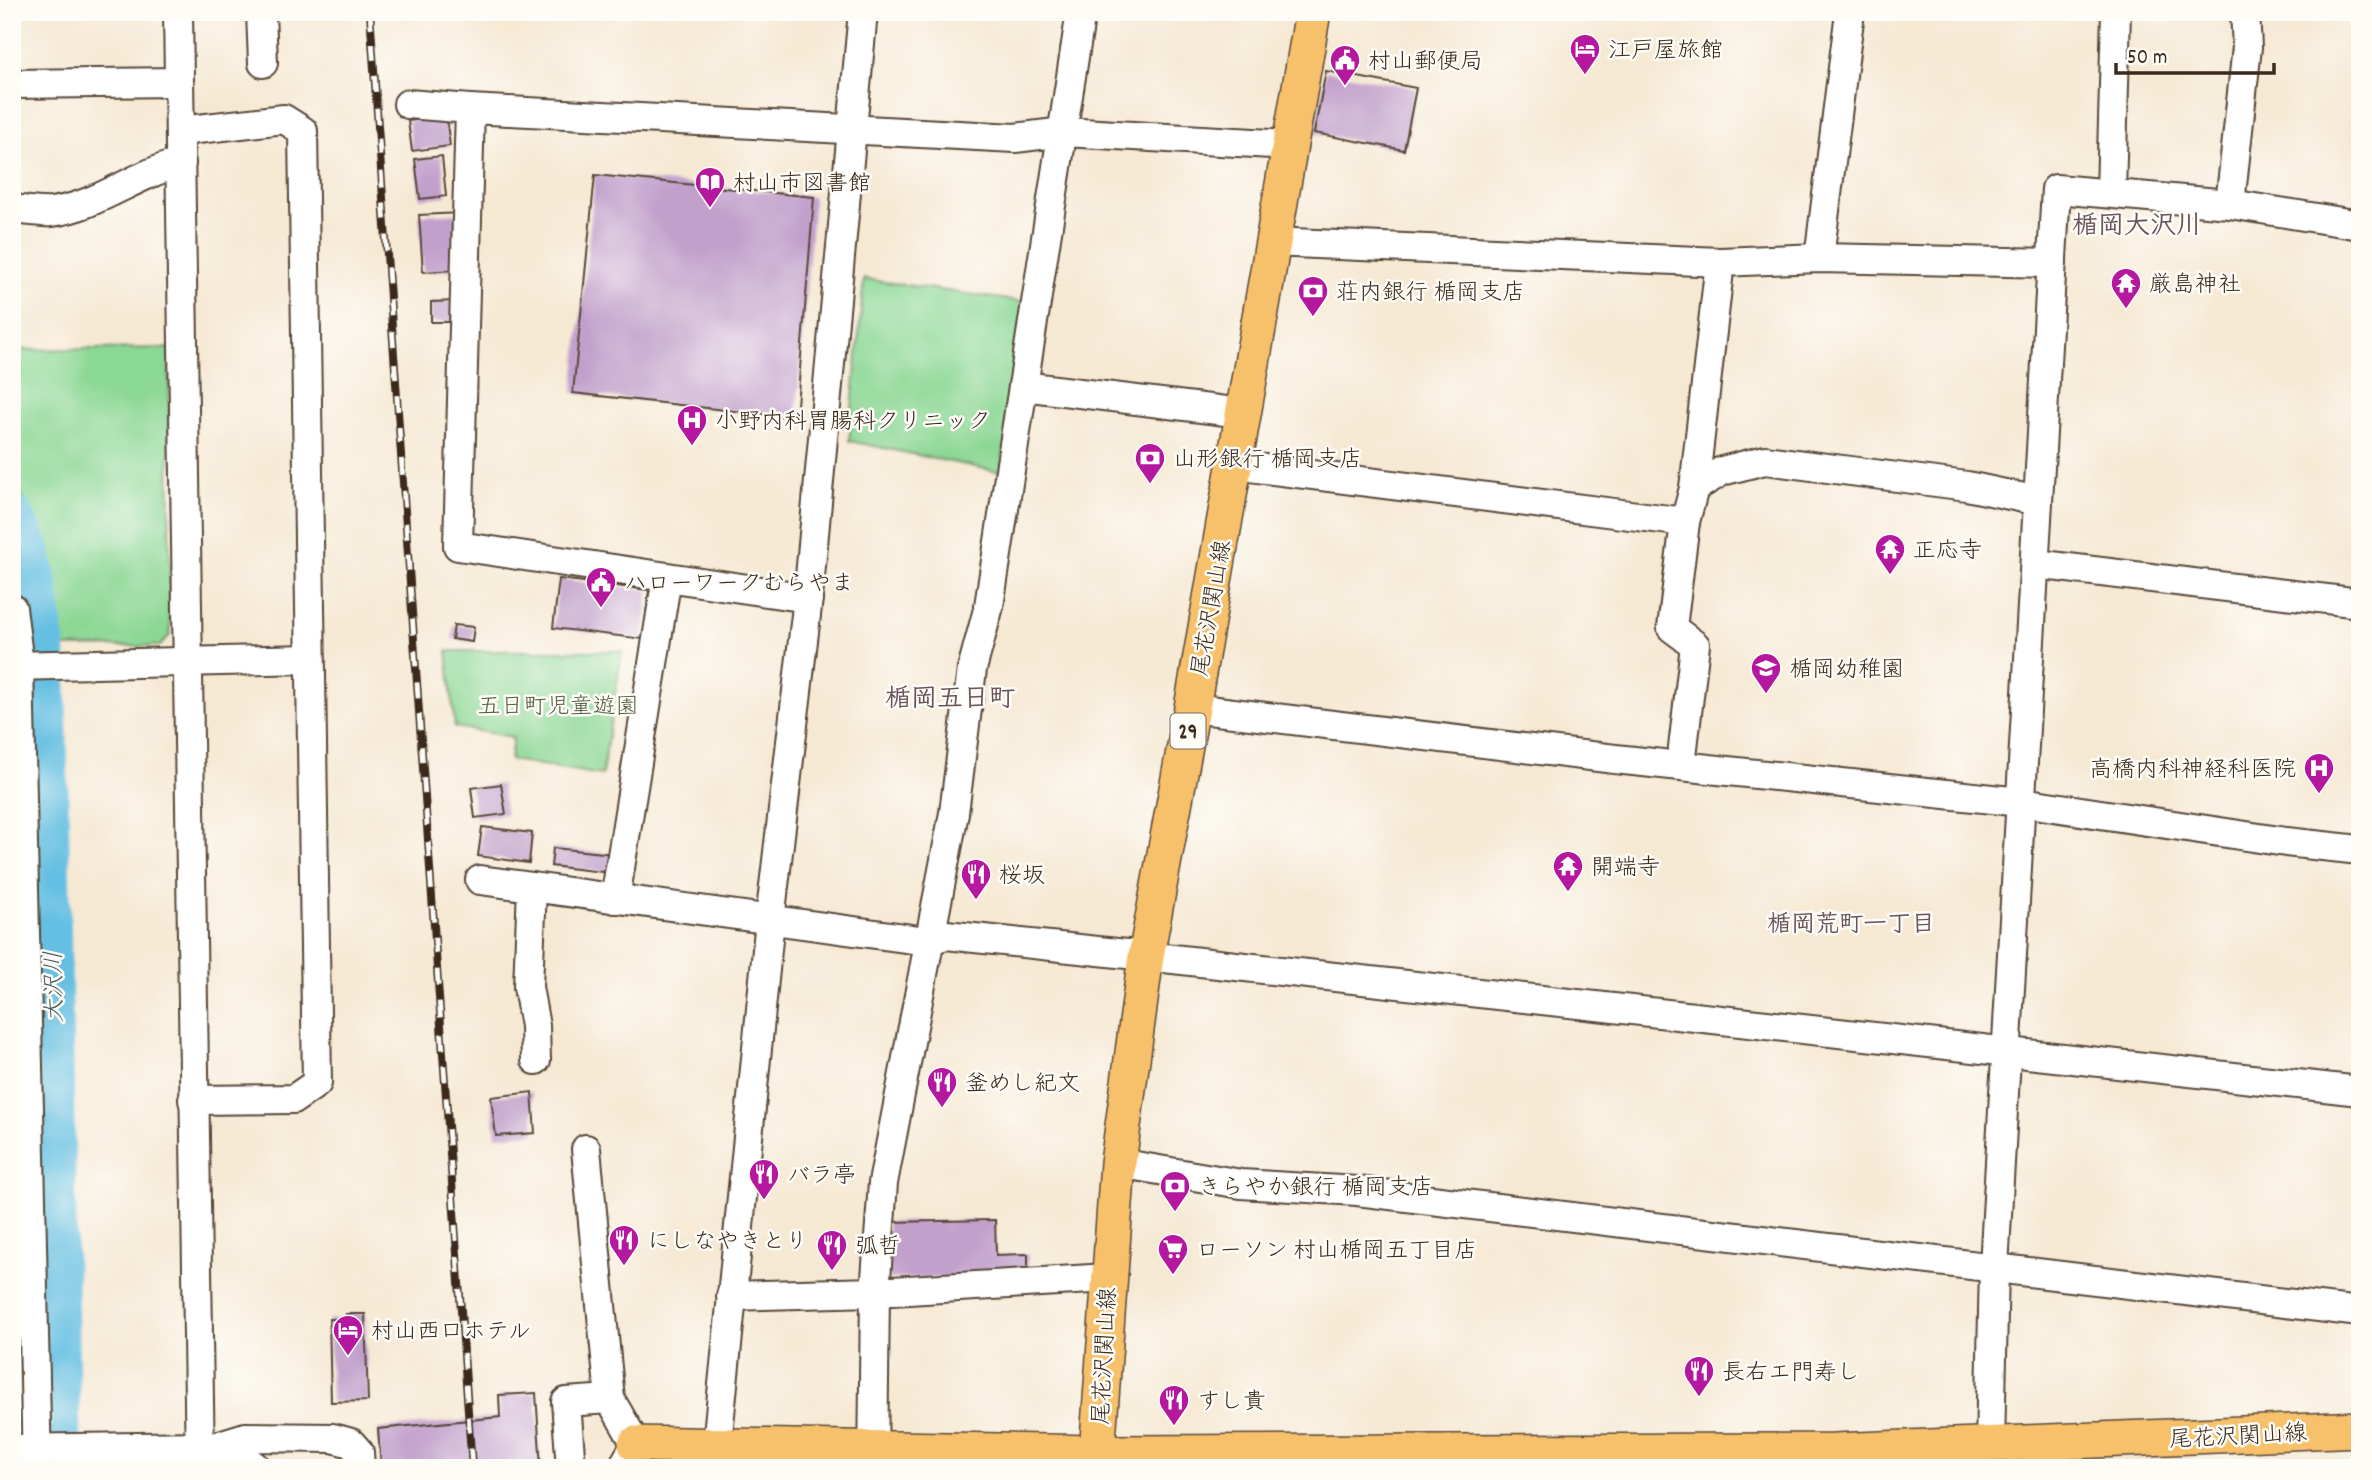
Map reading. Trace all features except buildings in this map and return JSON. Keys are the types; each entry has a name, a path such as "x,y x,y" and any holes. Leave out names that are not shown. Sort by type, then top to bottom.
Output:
{"main road":[{"name":"尾花沢関山線","path":"1312,12 1192,708 1146,956 1118,1163 1097,1460 1835,1460 1990,1446 2360,1429"},
{"path":"629,1456 716,1444 873,1457 1097,1460"}],"street":[{"path":"178,12 193,1100 205,1453"},
{"path":"261,12 263,63"},
{"path":"716,1444 770,920 808,597 850,127 863,12"},
{"path":"873,1457 875,1292 883,1183 927,941 954,813 972,669 989,606 1081,12"},
{"path":"1819,258 1850,12"},
{"path":"2111,193 2116,12"},
{"path":"2230,204 2247,47 2245,12"},
{"path":"12,84 179,82"},
{"path":"408,104 1015,138 1064,132 1287,145"},
{"path":"470,108 458,546 808,597"},
{"path":"180,131 284,118 303,131 317,1083 294,1099 193,1100"},
{"path":"12,209 51,212 82,204 157,169 181,163"},
{"path":"1990,1446 1994,1267 2056,189 2230,204 2360,225"},
{"path":"1271,242 1720,262 1819,258 2052,263"},
{"path":"1681,765 1695,645 1672,628 1685,522 1695,488 1720,262"},
{"path":"1023,386 1242,413"},
{"path":"1695,488 1722,471 1765,460 1967,486 2038,501"},
{"path":"1234,465 1685,522"},
{"path":"2035,564 2360,603"},
{"path":"615,899 667,577"},
{"path":"12,608 22,665 20,1104 34,1454 94,1447 205,1453 243,1457 257,1468"},
{"path":"22,665 310,660"},
{"path":"1192,708 2021,802 2286,842 2360,850"},
{"path":"480,880 927,941 946,935 2360,1091"},
{"path":"533,887 528,987 535,1026 536,1060"},
{"path":"586,1149 610,1399 629,1456"},
{"path":"1118,1163 1241,1184 1357,1191 2360,1312"},
{"path":"731,1296 875,1292 1108,1278"},
{"path":"571,1468 566,1402 610,1399"},
{"path":"205,1453 245,1437 333,1437 351,1443 359,1452 360,1468"}],"green space":[{"path":"864,279 1030,303 1000,472 849,441"},
{"path":"169,348 170,635 160,646 60,647 56,596 34,516 12,479 12,350"},
{"name":"五日町児童遊園","path":"447,651 622,651 602,775 510,760 513,737 455,727"}],"waterway":[{"name":"大沢川","path":"12,513 22,529 34,565 47,660 62,1468"}],"railway":[{"path":"370,12 472,1468"}],"place":[{"name":"江戸屋旅館","path":"1585,76"},
{"name":"村山郵便局","path":"1345,87"},
{"name":"村山市図書館","path":"710,209"},
{"name":"厳島神社","path":"2126,310"},
{"name":"荘内銀行 楯岡支店","path":"1313,318"},
{"name":"小野内科胃腸科クリニック","path":"692,447"},
{"name":"山形銀行 楯岡支店","path":"1150,485"},
{"name":"正応寺","path":"1890,576"},
{"name":"ハローワークむらやま","path":"601,609"},
{"name":"楯岡幼稚園","path":"1766,695"},
{"name":"高橋内科神経科医院","path":"2319,795"},
{"name":"開端寺","path":"1568,893"},
{"name":"桜坂","path":"976,901"},
{"name":"釜めし紀文","path":"942,1109"},
{"name":"バラ亭","path":"764,1201"},
{"name":"きらやか銀行 楯岡支店","path":"1175,1213"},
{"name":"にしなやきとり","path":"624,1267"},
{"name":"弧哲","path":"832,1272"},
{"name":"ローソン 村山楯岡五丁目店","path":"1173,1276"},
{"name":"村山西口ホテル","path":"348,1357"},
{"name":"長右エ門寿し","path":"1699,1398"},
{"name":"すし貴","path":"1174,1427"}],"district":[{"name":"楯岡大沢川","path":"2137,224"},
{"name":"楯岡五日町","path":"950,697"},
{"name":"楯岡荒町一丁目","path":"1851,923"}]}
